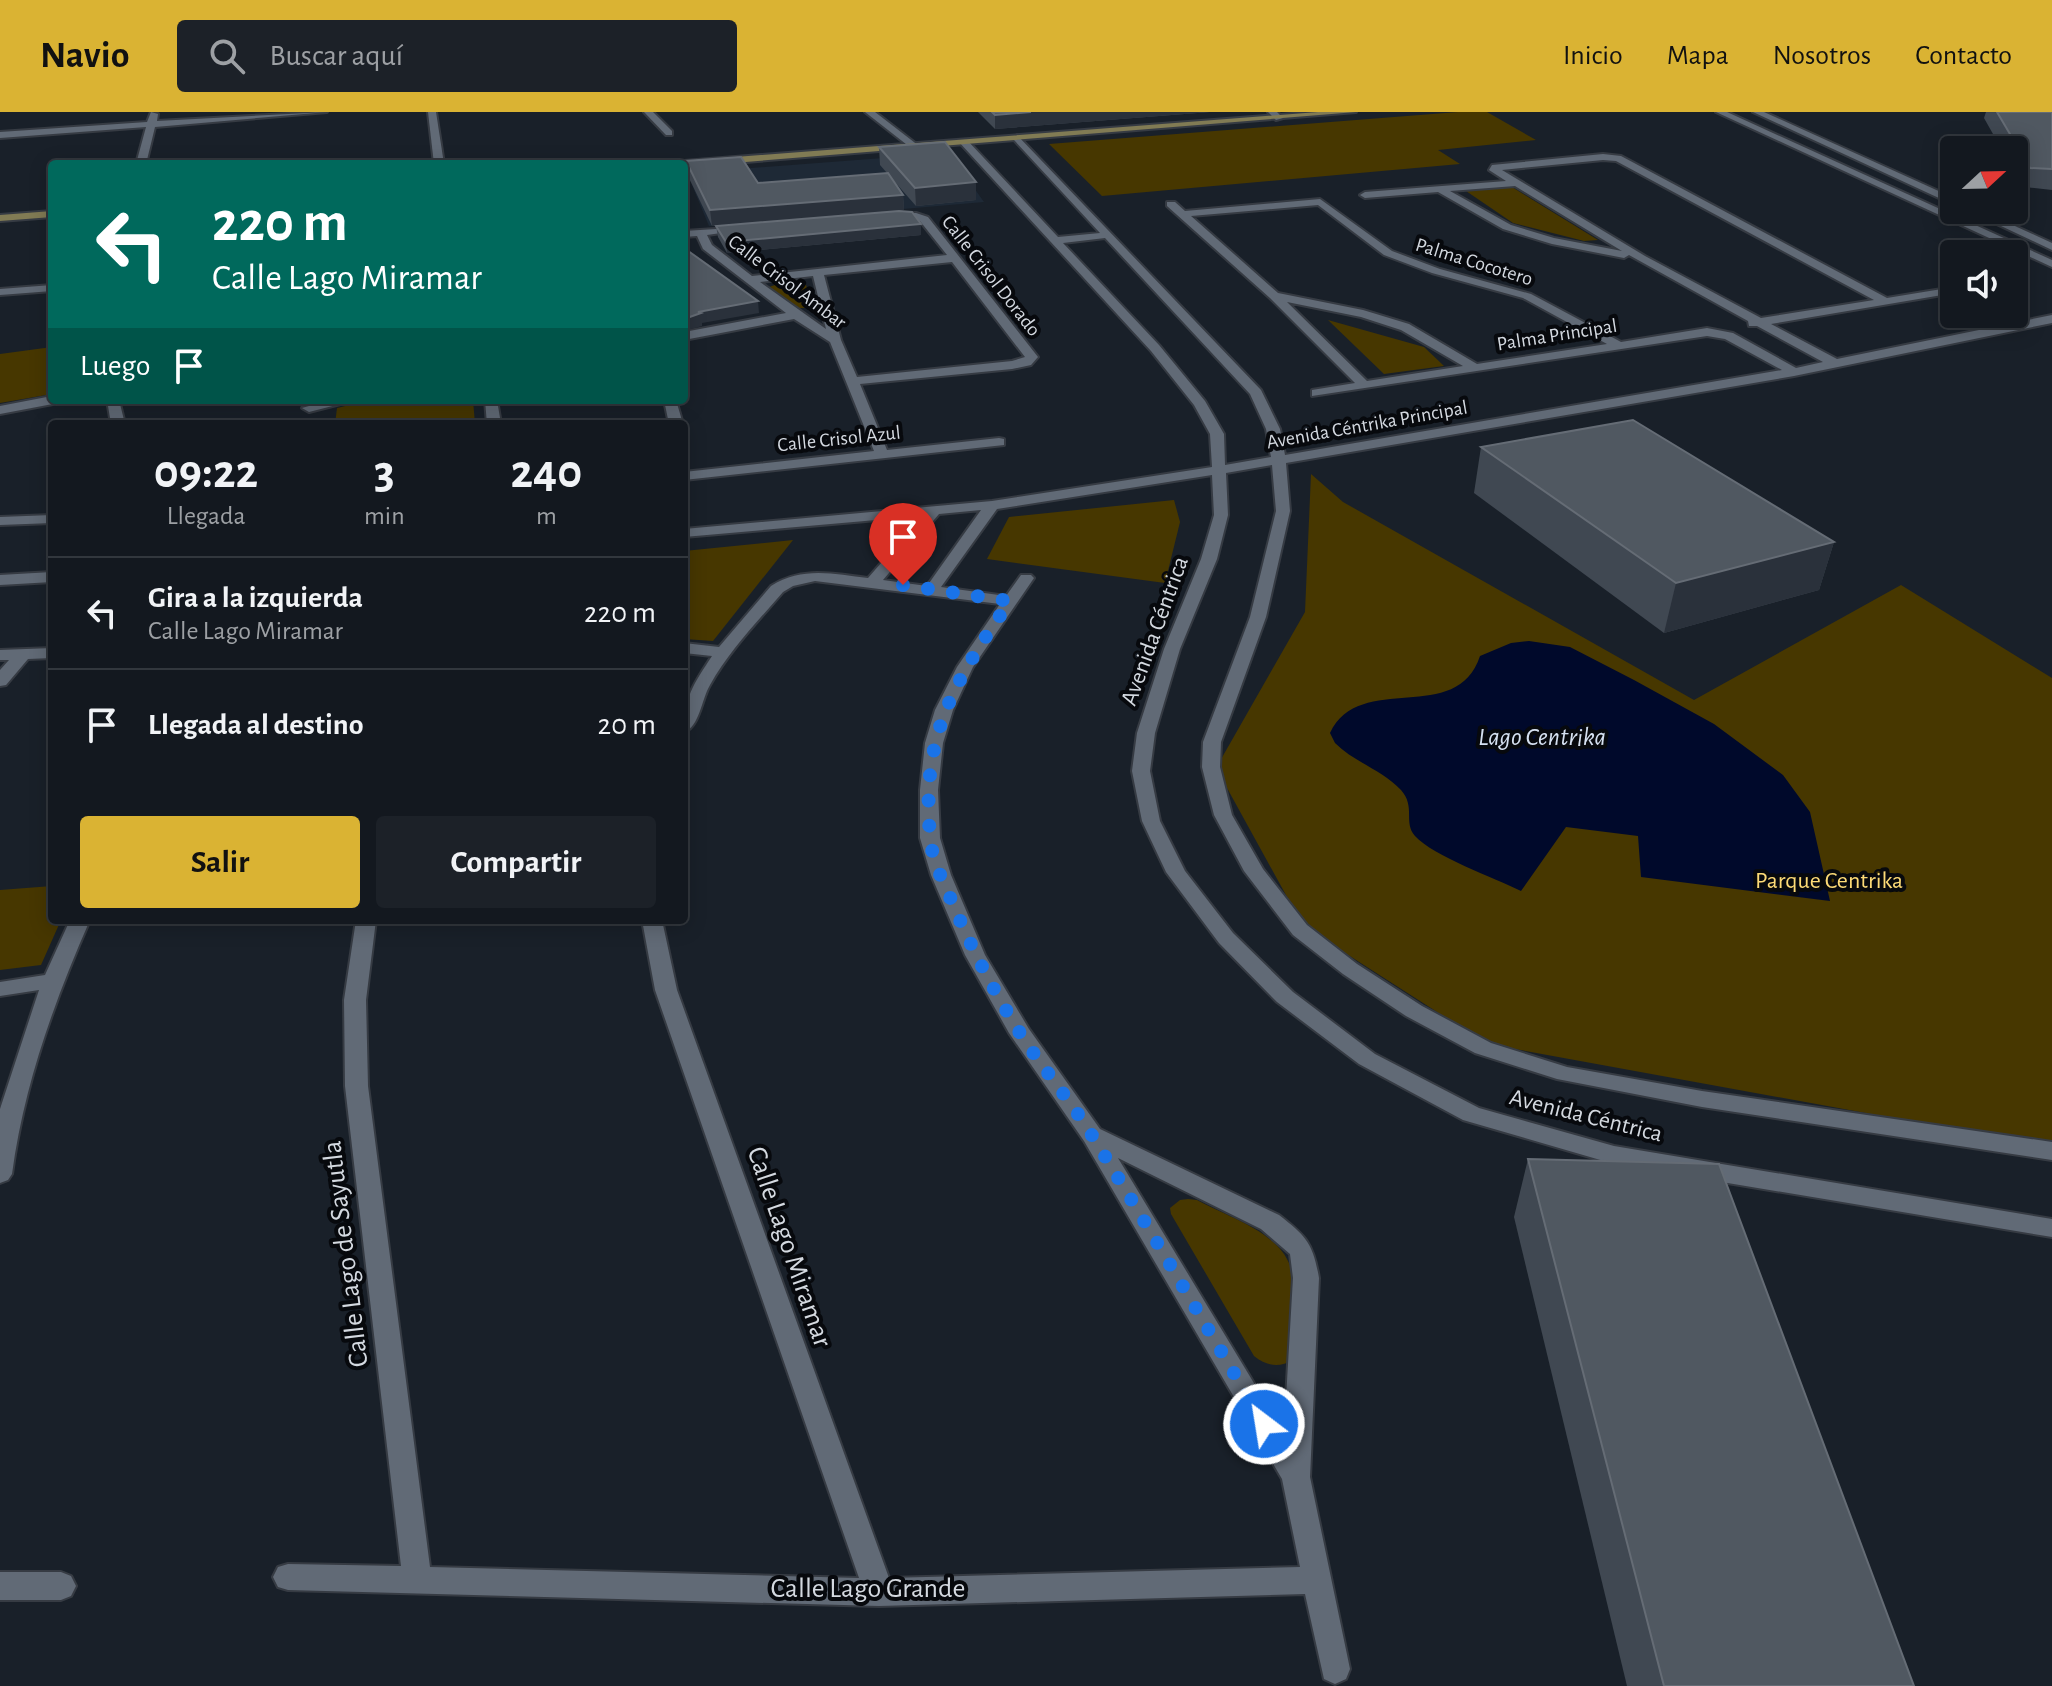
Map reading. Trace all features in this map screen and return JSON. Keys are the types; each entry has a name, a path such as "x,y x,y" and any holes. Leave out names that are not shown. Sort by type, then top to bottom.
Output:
{"main road":[{"path":"688,164 1275,115 1352,112"},
{"path":"0,218 48,214"}],"street":[{"path":"142,160 155,112"},
{"path":"0,135 323,112"},
{"path":"432,112 438,160"},
{"path":"648,112 669,133"},
{"path":"869,112 914,146"},
{"path":"1720,112 2052,264"},
{"path":"1757,112 1940,196"},
{"name":"Avenida Céntrica","path":"1017,138 1256,393 1273,429 1283,511 1258,617 1212,742 1211,767 1229,827 1254,871 1300,930 1350,969 1442,1026 1483,1048 1565,1074 1702,1099 2052,1151"},
{"name":"Avenida Céntrica","path":"964,142 1155,348 1200,404 1217,434 1221,515 1213,544 1172,649 1146,733 1141,771 1151,821 1176,872 1226,938 1285,997 1367,1059 1471,1114 1614,1155 2052,1228"},
{"path":"1755,322 1492,168 1618,158 1885,301"},
{"path":"1365,195 1514,183"},
{"path":"1442,191 1507,227 1552,241 1641,258"},
{"name":"Palma Cocotero","path":"1183,214 1320,202 1388,253 1436,271 1527,296 1618,345"},
{"path":"1171,204 1274,296 1365,386"},
{"name":"Calle Crisol Dorado","path":"853,381 1012,365 1027,362 1032,357 922,217 868,218"},
{"path":"2002,224 2052,247"},
{"path":"688,234 762,228"},
{"name":"Calle Crisol Ambar","path":"701,233 707,247 796,315 835,340 882,454"},
{"path":"1056,240 1108,235"},
{"path":"749,280 954,258"},
{"path":"818,273 835,340"},
{"path":"0,292 48,288"},
{"path":"1830,365 1753,328 1751,324 1940,292"},
{"path":"1274,296 1363,314 1405,327 1474,368"},
{"path":"688,335 796,315"},
{"name":"Avenida Céntrika Principal","path":"688,533 992,505 1279,461 1794,372 2052,319"},
{"name":"Palma Principal","path":"1317,393 1701,332 1717,333 1794,372"},
{"path":"0,410 48,401"},
{"name":"Calle Crisol Azul","path":"688,475 999,442"},
{"path":"932,589 992,505"},
{"path":"873,582 933,512"},
{"path":"0,521 48,519"},
{"path":"688,717 700,687 723,652 777,589 788,582 815,576 1010,601"},
{"path":"0,580 48,577"},
{"path":"1026,578 965,667 944,710 934,743 929,790 930,838 941,875 975,955 1020,1033 1092,1135 1296,1477"},
{"path":"688,648 723,652"},
{"path":"0,655 48,653"},
{"path":"0,681 22,655"},
{"path":"0,1174 6,1123 52,981 78,924"},
{"name":"Calle Lago de Sayutla","path":"365,924 359,946 355,1049 365,1171 417,1580"},
{"name":"Calle Lago Miramar","path":"653,924 666,990 879,1592"},
{"path":"0,989 52,981"},
{"path":"1092,1135 1253,1212 1281,1229 1302,1251 1306,1278 1296,1477 1335,1669"},
{"name":"Calle Lago Grande","path":"288,1577 879,1592 1318,1580"},
{"path":"0,1586 61,1586"}],"shaded area":[{"path":"949,153 984,202 709,226 688,173"}],"green space":[{"path":"1487,112 1536,140 1438,150 1460,164 1102,196 1049,144"},
{"path":"1512,187 1598,240 1584,241 1513,223 1466,191"},
{"path":"787,281 806,285 811,300 806,308 794,308 769,287"},
{"path":"1328,320 1424,347 1444,366 1384,374"},
{"path":"48,348 48,395 0,403 0,354"},
{"path":"354,404 473,404 475,420 336,420 337,408"},
{"name":"Parque Centrika","path":"1311,474 1343,502 1694,700 1901,585 2052,678 2052,1147 1487,1044 1303,926 1216,768 1305,612"},
{"path":"1174,500 1180,522 1165,583 987,559 1009,517"},
{"path":"793,540 713,641 688,639 688,551"},
{"path":"48,886 48,924 59,924 41,965 0,970 0,890"},
{"path":"1180,1200 1197,1200 1248,1225 1281,1250 1292,1271 1294,1283 1293,1360 1273,1365 1254,1356 1171,1214 1170,1208"}],"water":[{"name":"Lago Centrika","path":"1529,641 1570,647 1634,680 1714,724 1783,775 1810,812 1830,901 1641,877 1638,836 1566,827 1521,891 1424,844 1412,831 1408,802 1401,790 1343,750 1330,733 1344,715 1363,704 1451,689 1468,677 1480,656 1511,643"}],"building":[{"path":"992,112 1031,112 995,115"},
{"path":"1997,112 2052,112 2052,169 2030,168 2028,136 2011,136"},
{"path":"945,142 976,182 915,188 879,147"},
{"path":"741,157 758,183 888,173 903,195 710,210 688,161"},
{"path":"912,212 921,224 726,242 716,226"},
{"path":"688,251 758,301 698,312 701,313 688,318"},
{"path":"1633,420 1834,542 1676,583 1481,447"},
{"path":"1528,1159 1719,1164 1914,1686 1664,1686"}],"route":[{"path":"903,585 1010,601 965,667 944,710 934,743 929,790 930,838 935,857 975,955 1020,1033 1092,1135 1264,1424"}]}
